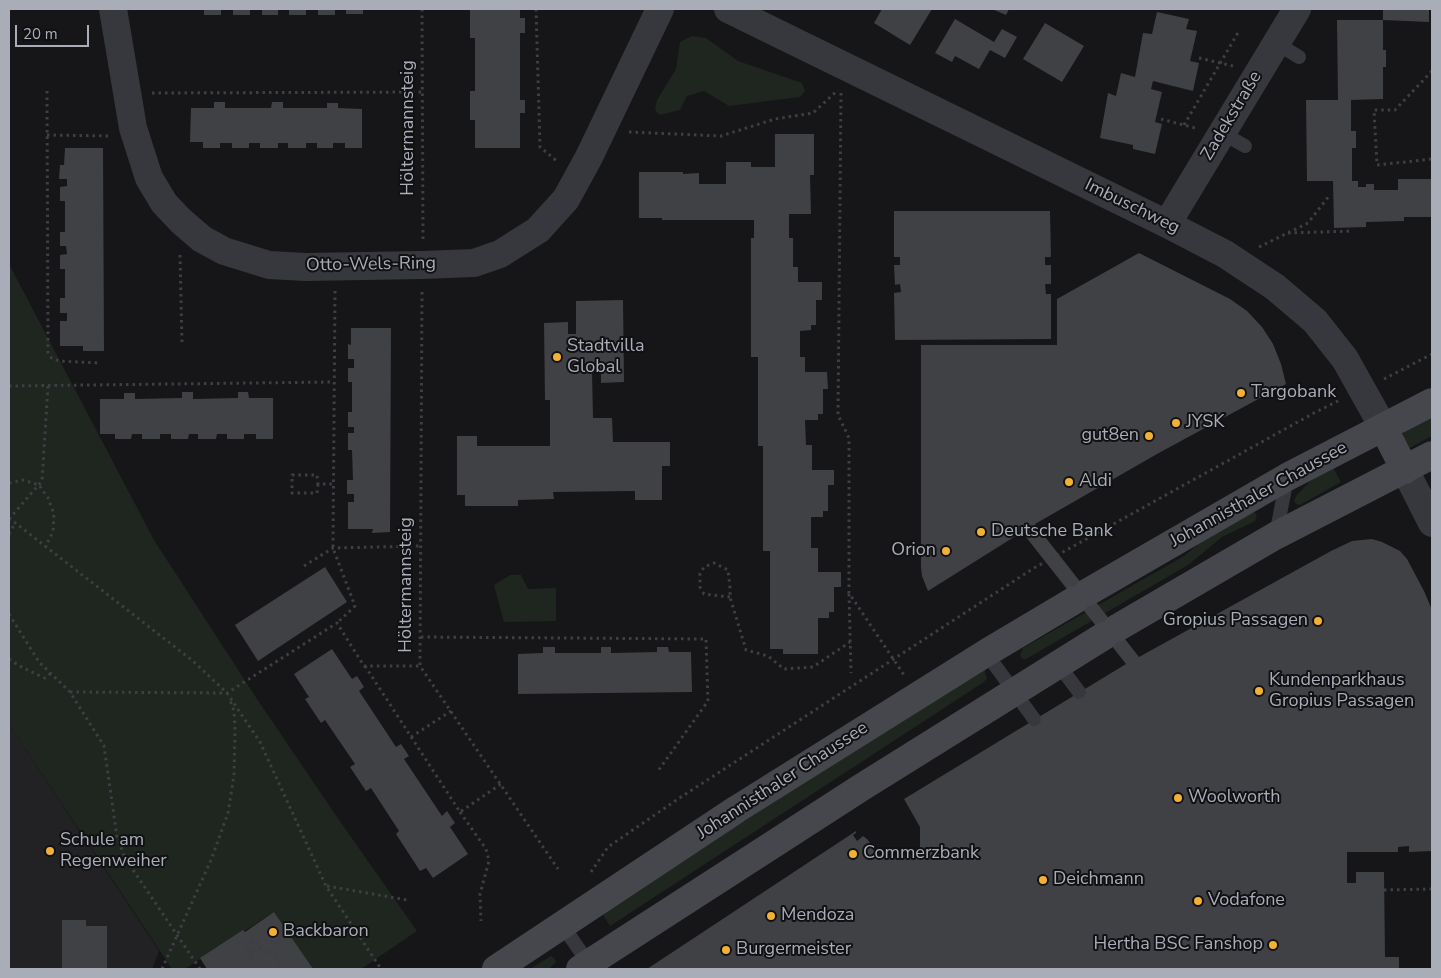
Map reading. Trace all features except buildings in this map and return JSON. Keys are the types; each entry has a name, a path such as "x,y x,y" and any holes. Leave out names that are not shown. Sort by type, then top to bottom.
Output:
{"main road":[{"name":"Johannisthaler Chaussee","path":"496,969 737,809 986,653 1287,477 1432,402"},
{"name":"Imbuschweg","path":"1383,427 1405,470"},
{"path":"585,966 862,787 1110,632 1276,536 1432,455"}],"street":[{"name":"Otto-Wels-Ring","path":"113,9 133,128 149,178 164,203 181,221 202,238 224,251 268,265 306,267 431,265 474,262 500,254 538,230 566,199 605,124 660,9"},
{"name":"Imbuschweg","path":"728,9 1225,254 1275,286 1315,321 1345,359 1383,427"},
{"name":"Zadekstraße","path":"1167,224 1209,130 1287,50 1297,9"},
{"name":"Imbuschweg","path":"1405,470 1432,522"}],"lane":[{"path":"1209,130 1245,146"},
{"path":"1276,536 1287,477"},
{"path":"986,653 1034,719"},
{"path":"1058,664 1079,692"},
{"path":"563,926 585,966"}],"path":[{"name":"Höltermannsteig","path":"422,9 424,92 423,247"},
{"path":"536,9 540,147 564,168"},
{"path":"1184,125 1239,31"},
{"path":"1199,58 1233,66"},
{"path":"1432,71 1396,110 1374,110 1376,165 1432,159"},
{"path":"605,124 628,132 721,136 775,119 813,113 841,88 838,415 850,438 849,593 852,673"},
{"path":"48,91 48,353 50,357 59,361 98,363"},
{"path":"148,93 424,92"},
{"path":"1160,119 1209,130"},
{"path":"48,135 115,136"},
{"path":"1258,247 1308,223 1328,196"},
{"path":"1285,233 1353,231"},
{"path":"180,247 182,344"},
{"path":"70,692 227,693 337,623 355,606 333,548 335,288"},
{"name":"Höltermannsteig","path":"422,289 420,666 558,868"},
{"path":"591,872 608,848 678,799 1034,568 1314,413 1432,354"},
{"path":"9,386 334,382"},
{"path":"48,386 42,481 9,519 193,661 227,693 260,742 326,886 381,969"},
{"path":"292,475 317,475 318,484 317,493 292,493 292,475"},
{"path":"9,483 23,480 39,485 48,498 54,514 53,532 45,547"},
{"path":"318,484 333,484"},
{"path":"9,534 15,523"},
{"path":"304,566 333,548 421,546"},
{"path":"730,597 704,594 700,588 700,574 704,567 714,564 728,570 730,597 746,650 768,656 784,669 813,667 850,642"},
{"path":"849,593 917,695"},
{"path":"9,614 39,662 70,692 104,746 117,837 125,858 200,969"},
{"path":"337,623 486,849 489,861 480,894 481,921"},
{"path":"421,637 706,639 708,701 658,771"},
{"path":"9,659 45,678 51,673"},
{"path":"364,666 420,666"},
{"path":"162,969 212,860 228,813 234,775 236,729 234,711 227,693"},
{"path":"411,737 451,712"},
{"path":"460,812 500,784"},
{"path":"326,886 407,900"},
{"path":"1384,890 1432,889"},
{"path":"258,954 251,952 247,946 255,940 261,950 272,953 284,969"},
{"path":"250,960 251,952"}],"shaded area":[{"path":"692,36 706,38 738,61 802,83 805,91 800,97 729,106 704,91 687,96 680,110 660,115 655,110 657,100 676,69 680,42"},
{"path":"9,264 154,540 257,699 417,931 361,969 311,969 274,912 185,969 172,969 9,724"},
{"path":"1432,415 1432,436 1404,451 1401,437 1405,431"},
{"path":"1333,467 1341,482 1300,505 1296,504 1294,501 1296,496 1314,477"},
{"path":"1251,511 1257,514 1255,521 1222,537 1188,565 1026,659 1020,656 1023,648 1184,556 1216,530"},
{"path":"510,575 521,575 528,589 556,588 556,621 504,622 494,585"},
{"path":"984,669 987,678 984,682 610,926 601,911"},
{"name":"Schule am Regenweiher","path":"9,724 159,951 152,969 9,969"},
{"path":"551,956 556,962 549,969 530,969"}],"place":[{"name":"Stadtvilla Global","path":"557,357"},
{"name":"Targobank","path":"1241,393"},
{"name":"JYSK","path":"1176,423"},
{"name":"gut8en","path":"1149,436"},
{"name":"Aldi","path":"1069,482"},
{"name":"Deutsche Bank","path":"981,532"},
{"name":"Orion","path":"946,551"},
{"name":"Gropius Passagen","path":"1318,621"},
{"name":"Kundenparkhaus Gropius Passagen","path":"1259,691"},
{"name":"Woolworth","path":"1178,798"},
{"name":"Schule am Regenweiher","path":"50,851"},
{"name":"Commerzbank","path":"853,854"},
{"name":"Deichmann","path":"1043,880"},
{"name":"Vodafone","path":"1198,901"},
{"name":"Mendoza","path":"771,916"},
{"name":"Backbaron","path":"273,932"},
{"name":"Hertha BSC Fanshop","path":"1273,945"},
{"name":"Burgermeister","path":"726,950"}]}
